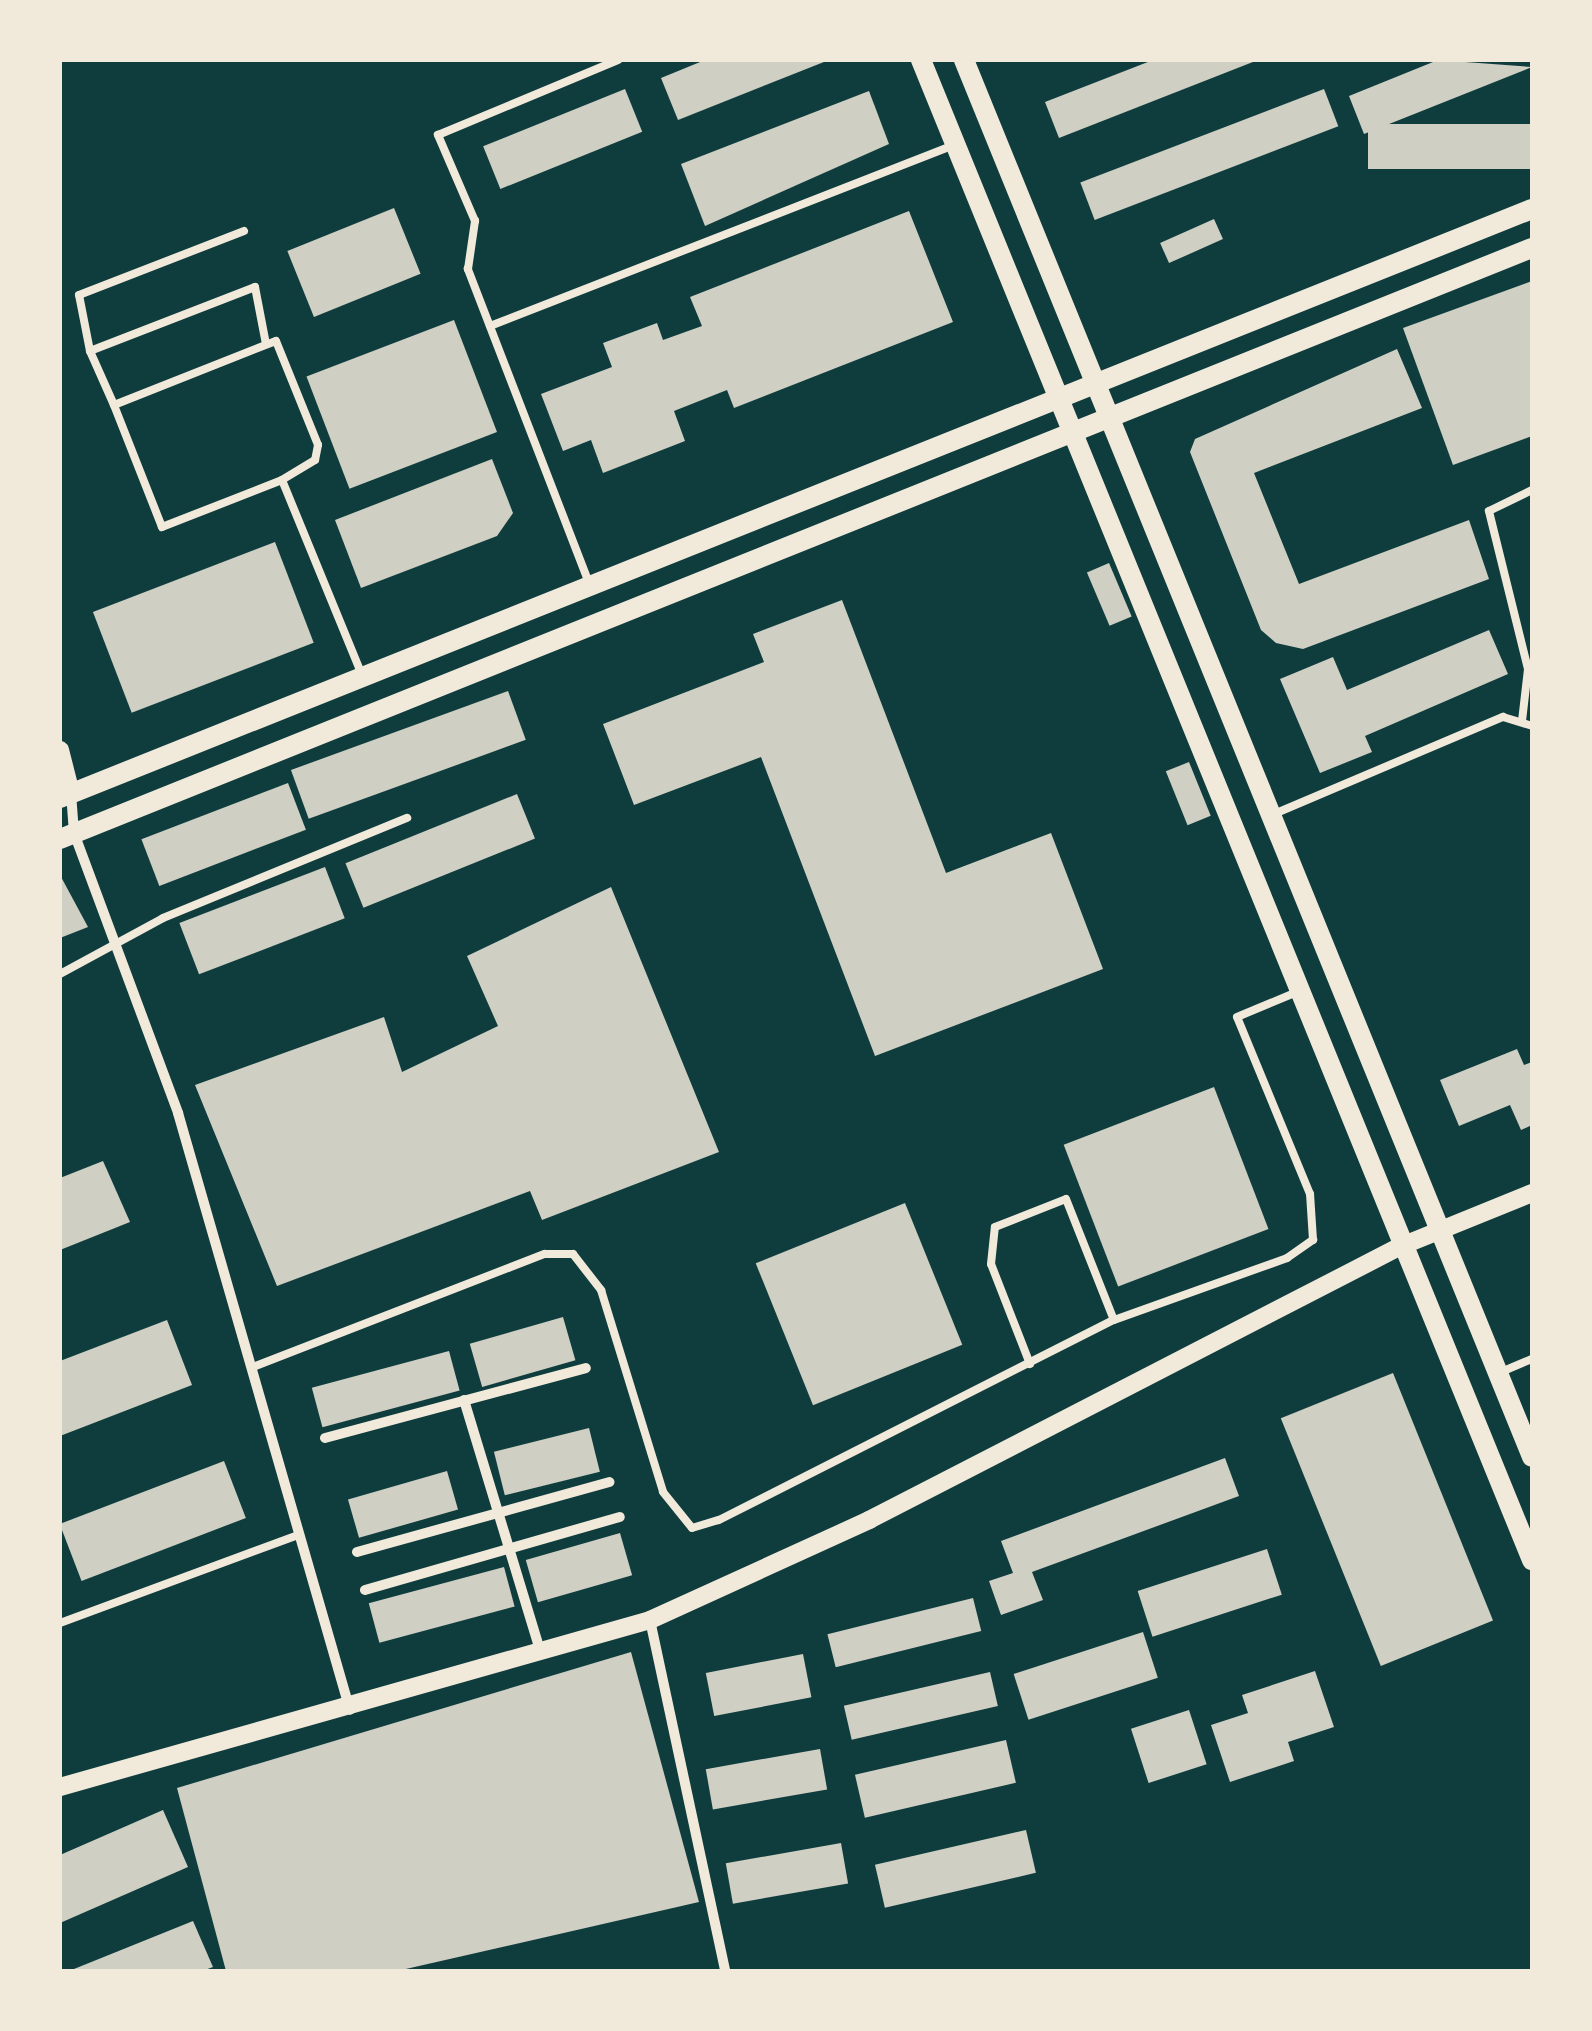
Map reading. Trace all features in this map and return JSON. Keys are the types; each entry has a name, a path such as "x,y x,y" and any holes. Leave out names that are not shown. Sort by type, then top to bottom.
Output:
{"main road":[{"path":"921,60 1076,431 1400,1247 1532,1560"},
{"path":"964,60 1091,381 1532,1457"},
{"path":"66,795 1059,392 1532,208"},
{"path":"67,836 1076,431 1106,413 1532,248"}],"street":[{"path":"60,750 67,836 116,946 178,1113 350,1711"},
{"path":"60,1787 350,1711 650,1620 869,1520 1400,1247 1532,1193"},
{"path":"325,1438 586,1368"},
{"path":"464,1400 542,1655"},
{"path":"357,1552 609,1482"},
{"path":"365,1590 620,1517"},
{"path":"650,1620 725,1971"}],"lane":[{"path":"589,583 468,269 475,221 438,135 618,60"},
{"path":"490,326 956,144"},
{"path":"114,405 276,341 318,445 315,460 282,480 162,527 90,351 79,295 244,231"},
{"path":"90,351 255,287 266,344"},
{"path":"282,480 362,675"},
{"path":"1522,721 1519,621 1489,511 1532,490"},
{"path":"1519,621 1532,616"},
{"path":"1270,816 1504,717 1532,726"},
{"path":"60,974 163,918 406,818"},
{"path":"253,1367 545,1254 573,1254 600,1290 663,1492 692,1528 1114,1320 1287,1258 1313,1240 1310,1194 1237,1016 1298,991"},
{"path":"1030,1364 991,1264 995,1227 1066,1199 1114,1320"},
{"path":"1497,1374 1532,1359"},
{"path":"60,1623 298,1534"}],"building":[{"path":"705,60 829,60 678,120 661,78"},
{"path":"1153,60 1258,60 1059,138 1045,102"},
{"path":"1438,60 1532,67 1364,134 1349,96"},
{"path":"625,89 642,132 500,189 483,146"},
{"path":"1324,89 1338,126 1095,220 1080,183"},
{"path":"869,91 889,144 705,226 681,164"},
{"path":"1368,124 1532,124 1532,169 1368,169"},
{"path":"394,208 421,274 314,317 287,251"},
{"path":"909,211 953,322 734,408 727,390 674,411 685,441 603,473 591,440 563,451 541,394 612,367 603,343 657,323 663,340 702,326 690,297"},
{"path":"1214,219 1223,239 1169,263 1160,243"},
{"path":"1532,281 1532,436 1453,465 1403,328"},
{"path":"454,320 497,432 349,489 306,377"},
{"path":"1397,349 1422,408 1254,473 1299,584 1469,520 1489,579 1303,649 1276,643 1261,630 1190,452 1195,439"},
{"path":"492,459 513,513 497,536 361,588 335,520"},
{"path":"275,542 314,643 132,713 93,612"},
{"path":"1109,563 1132,616 1110,626 1087,572"},
{"path":"842,600 946,873 1051,833 1103,969 875,1056 761,757 634,805 603,724 764,662 753,634"},
{"path":"1489,630 1508,674 1365,736 1372,752 1320,773 1280,679 1333,657 1347,690"},
{"path":"508,691 526,740 309,819 291,770"},
{"path":"1189,762 1211,816 1188,825 1166,771"},
{"path":"288,783 306,830 159,886 141,839"},
{"path":"517,794 535,839 363,908 345,863"},
{"path":"325,867 345,918 199,974 179,923"},
{"path":"60,875 88,927 60,938"},
{"path":"611,887 719,1152 542,1220 530,1191 277,1286 195,1085 384,1017 402,1072 498,1026 467,956"},
{"path":"1517,1049 1524,1065 1532,1062 1532,1125 1521,1130 1510,1105 1459,1126 1440,1080"},
{"path":"1214,1087 1268,1229 1118,1287 1064,1145"},
{"path":"103,1161 130,1222 60,1250 60,1178"},
{"path":"905,1203 962,1345 813,1405 756,1263"},
{"path":"563,1317 575,1360 482,1387 470,1344"},
{"path":"167,1320 192,1385 60,1436 60,1361"},
{"path":"449,1351 460,1391 322,1427 312,1388"},
{"path":"1393,1373 1493,1621 1381,1666 1281,1418"},
{"path":"589,1428 600,1472 505,1495 494,1452"},
{"path":"1225,1458 1239,1496 1032,1572 1043,1600 1001,1615 989,1581 1013,1573 1001,1541"},
{"path":"224,1461 246,1518 82,1581 60,1524"},
{"path":"447,1471 458,1509 359,1538 348,1499"},
{"path":"620,1533 632,1575 538,1602 526,1560"},
{"path":"1267,1549 1282,1595 1152,1637 1138,1591"},
{"path":"504,1567 515,1607 379,1643 369,1603"},
{"path":"973,1598 981,1631 836,1667 827,1634"},
{"path":"1143,1632 1158,1678 1028,1720 1014,1674"},
{"path":"631,1652 699,1902 397,1971 226,1971 177,1788"},
{"path":"803,1654 811,1697 714,1716 706,1673"},
{"path":"1315,1671 1334,1727 1288,1742 1294,1761 1230,1782 1211,1725 1248,1713 1242,1695"},
{"path":"990,1672 998,1706 852,1740 844,1706"},
{"path":"1189,1710 1207,1764 1149,1783 1131,1729"},
{"path":"1006,1740 1016,1783 865,1818 855,1775"},
{"path":"820,1749 827,1789 713,1810 706,1769"},
{"path":"163,1810 188,1867 60,1923 60,1855"},
{"path":"1026,1830 1036,1873 885,1908 875,1865"},
{"path":"841,1843 848,1883 733,1904 726,1863"},
{"path":"193,1921 213,1967 202,1971 69,1971"}]}
